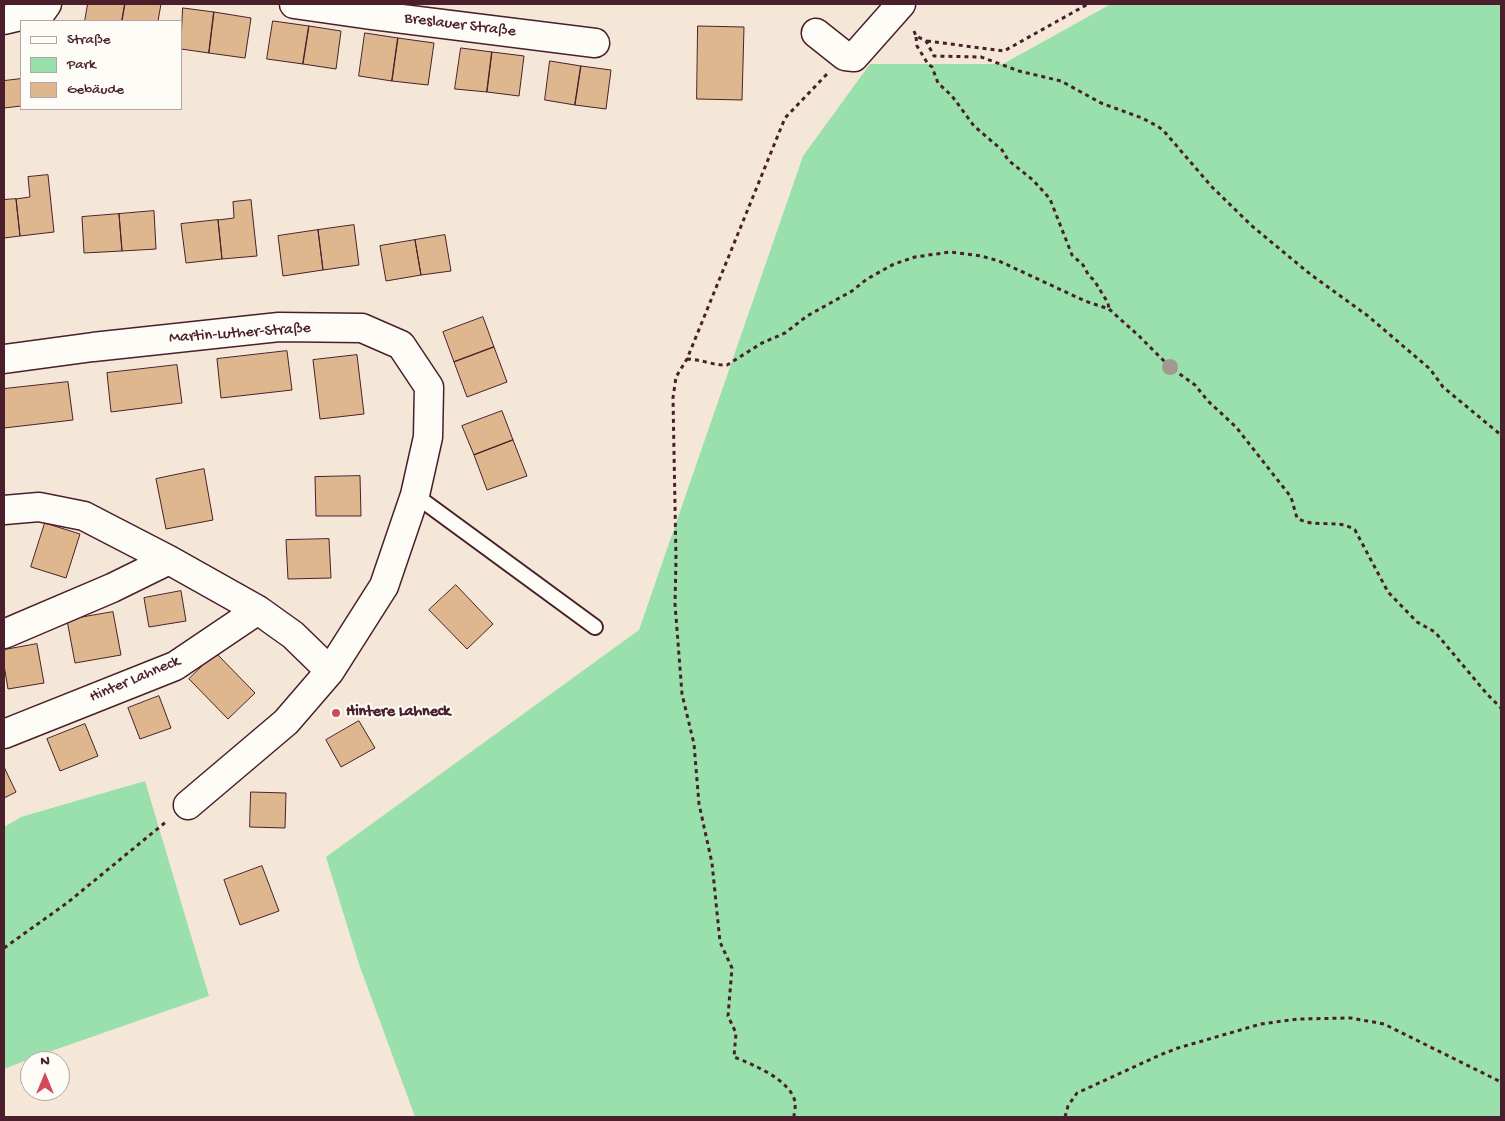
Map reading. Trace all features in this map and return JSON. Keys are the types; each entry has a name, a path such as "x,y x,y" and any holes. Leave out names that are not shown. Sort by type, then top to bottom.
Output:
{"street":[{"path":"4,20 42,10 47,4"},
{"name":"Breslauer Straße","path":"294,4 596,42"},
{"path":"816,33 845,56 854,56 901,4"},
{"name":"Martin-Luther-Straße","path":"4,359 93,347 279,327 362,328 401,345 429,387 428,437 415,495 384,586 330,672 286,722 188,805"},
{"path":"4,510 39,507 84,516 169,560 258,610 294,635 330,672"},
{"path":"4,634 112,588 169,560"},
{"name":"Hinter Lahneck","path":"4,734 175,666 258,610"}],"lane":[{"path":"415,495 595,627"}],"path":[{"path":"916,36 926,41 1004,51 1088,4"},
{"path":"881,26 898,36 904,36 913,30 916,36 916,46 932,67 938,83 952,96 974,126 1002,150 1008,160 1033,180 1050,199 1072,255 1083,265 1089,276 1094,280 1109,308"},
{"path":"926,41 934,56 980,57 1019,71 1061,81 1102,103 1142,118 1163,130 1212,187 1252,226 1310,274 1368,316 1430,369 1443,388 1501,436"},
{"path":"794,1117 795,1102 788,1088 759,1067 734,1057 736,1033 728,1016 732,968 720,942 712,863 699,804 694,744 682,694 675,604 674,398 676,377 687,359 785,118 845,56"},
{"path":"687,359 697,359 726,365 762,343 785,333 807,316 852,291 880,271 914,257 931,254 950,252 999,261 1085,301 1109,308 1170,367 1195,385 1208,401 1236,427 1291,497 1296,518 1304,522 1348,525 1355,530 1388,592 1417,622 1435,632 1501,708"},
{"path":"4,948 67,903 138,843 188,805"},
{"path":"1065,1117 1068,1106 1077,1093 1160,1055 1261,1024 1298,1019 1351,1018 1384,1024 1501,1082"}],"green space":[{"path":"1111,4 1501,4 1501,1117 415,1117 359,964 326,857 639,630 803,156 870,64 1003,64"},
{"path":"145,781 209,996 51,1051 20,1051 20,1063 4,1069 4,827 21,817"}],"building":[{"path":"88,4 125,4 122,20 85,20"},
{"path":"125,4 161,4 158,20 122,20"},
{"path":"183,8 214,12 209,53 182,49"},
{"path":"214,12 251,18 245,58 209,53"},
{"path":"273,21 309,26 303,64 267,59"},
{"path":"309,26 341,31 336,69 303,64"},
{"path":"698,26 744,27 742,100 697,99"},
{"path":"365,33 398,38 392,81 359,76"},
{"path":"398,38 434,43 428,85 392,81"},
{"path":"461,48 492,52 487,92 455,89"},
{"path":"492,52 524,56 519,96 487,92"},
{"path":"550,61 581,66 575,105 545,100"},
{"path":"581,66 611,70 606,109 575,105"},
{"path":"20,79 20,106 4,108 4,81"},
{"path":"48,175 54,232 20,236 16,199 30,197 28,177"},
{"path":"16,199 20,236 4,238 4,200"},
{"path":"251,200 257,256 222,259 218,220 234,218 233,202"},
{"path":"154,211 156,249 122,251 119,214"},
{"path":"119,214 122,251 84,253 82,217"},
{"path":"218,220 222,259 186,263 181,224"},
{"path":"354,225 359,265 323,270 318,230"},
{"path":"318,230 323,270 283,276 278,236"},
{"path":"445,235 451,271 421,275 415,240"},
{"path":"415,240 421,275 386,281 380,246"},
{"path":"483,317 494,347 454,362 443,332"},
{"path":"494,347 507,382 467,397 454,362"},
{"path":"287,351 292,390 221,398 217,359"},
{"path":"357,355 364,414 320,419 313,360"},
{"path":"177,365 182,403 111,412 107,373"},
{"path":"68,382 73,420 4,428 4,389"},
{"path":"502,411 513,440 474,455 462,426"},
{"path":"513,440 527,476 487,490 474,455"},
{"path":"204,469 213,520 166,529 156,479"},
{"path":"360,476 361,516 316,516 315,477"},
{"path":"45,523 80,534 66,578 31,567"},
{"path":"329,539 331,578 288,579 286,540"},
{"path":"456,585 493,624 467,649 429,610"},
{"path":"181,591 186,621 149,627 144,598"},
{"path":"113,612 121,655 75,663 67,620"},
{"path":"37,644 44,683 8,689 4,665 4,650"},
{"path":"216,653 255,693 228,719 189,679"},
{"path":"159,696 171,728 140,739 128,708"},
{"path":"359,721 375,748 341,767 326,740"},
{"path":"85,724 98,756 60,771 47,739"},
{"path":"4,767 16,792 4,798"},
{"path":"251,792 286,793 285,828 250,827"},
{"path":"262,866 279,911 240,925 224,880"}],"place":[{"name":"Hintere Lahneck","path":"336,713"}]}
